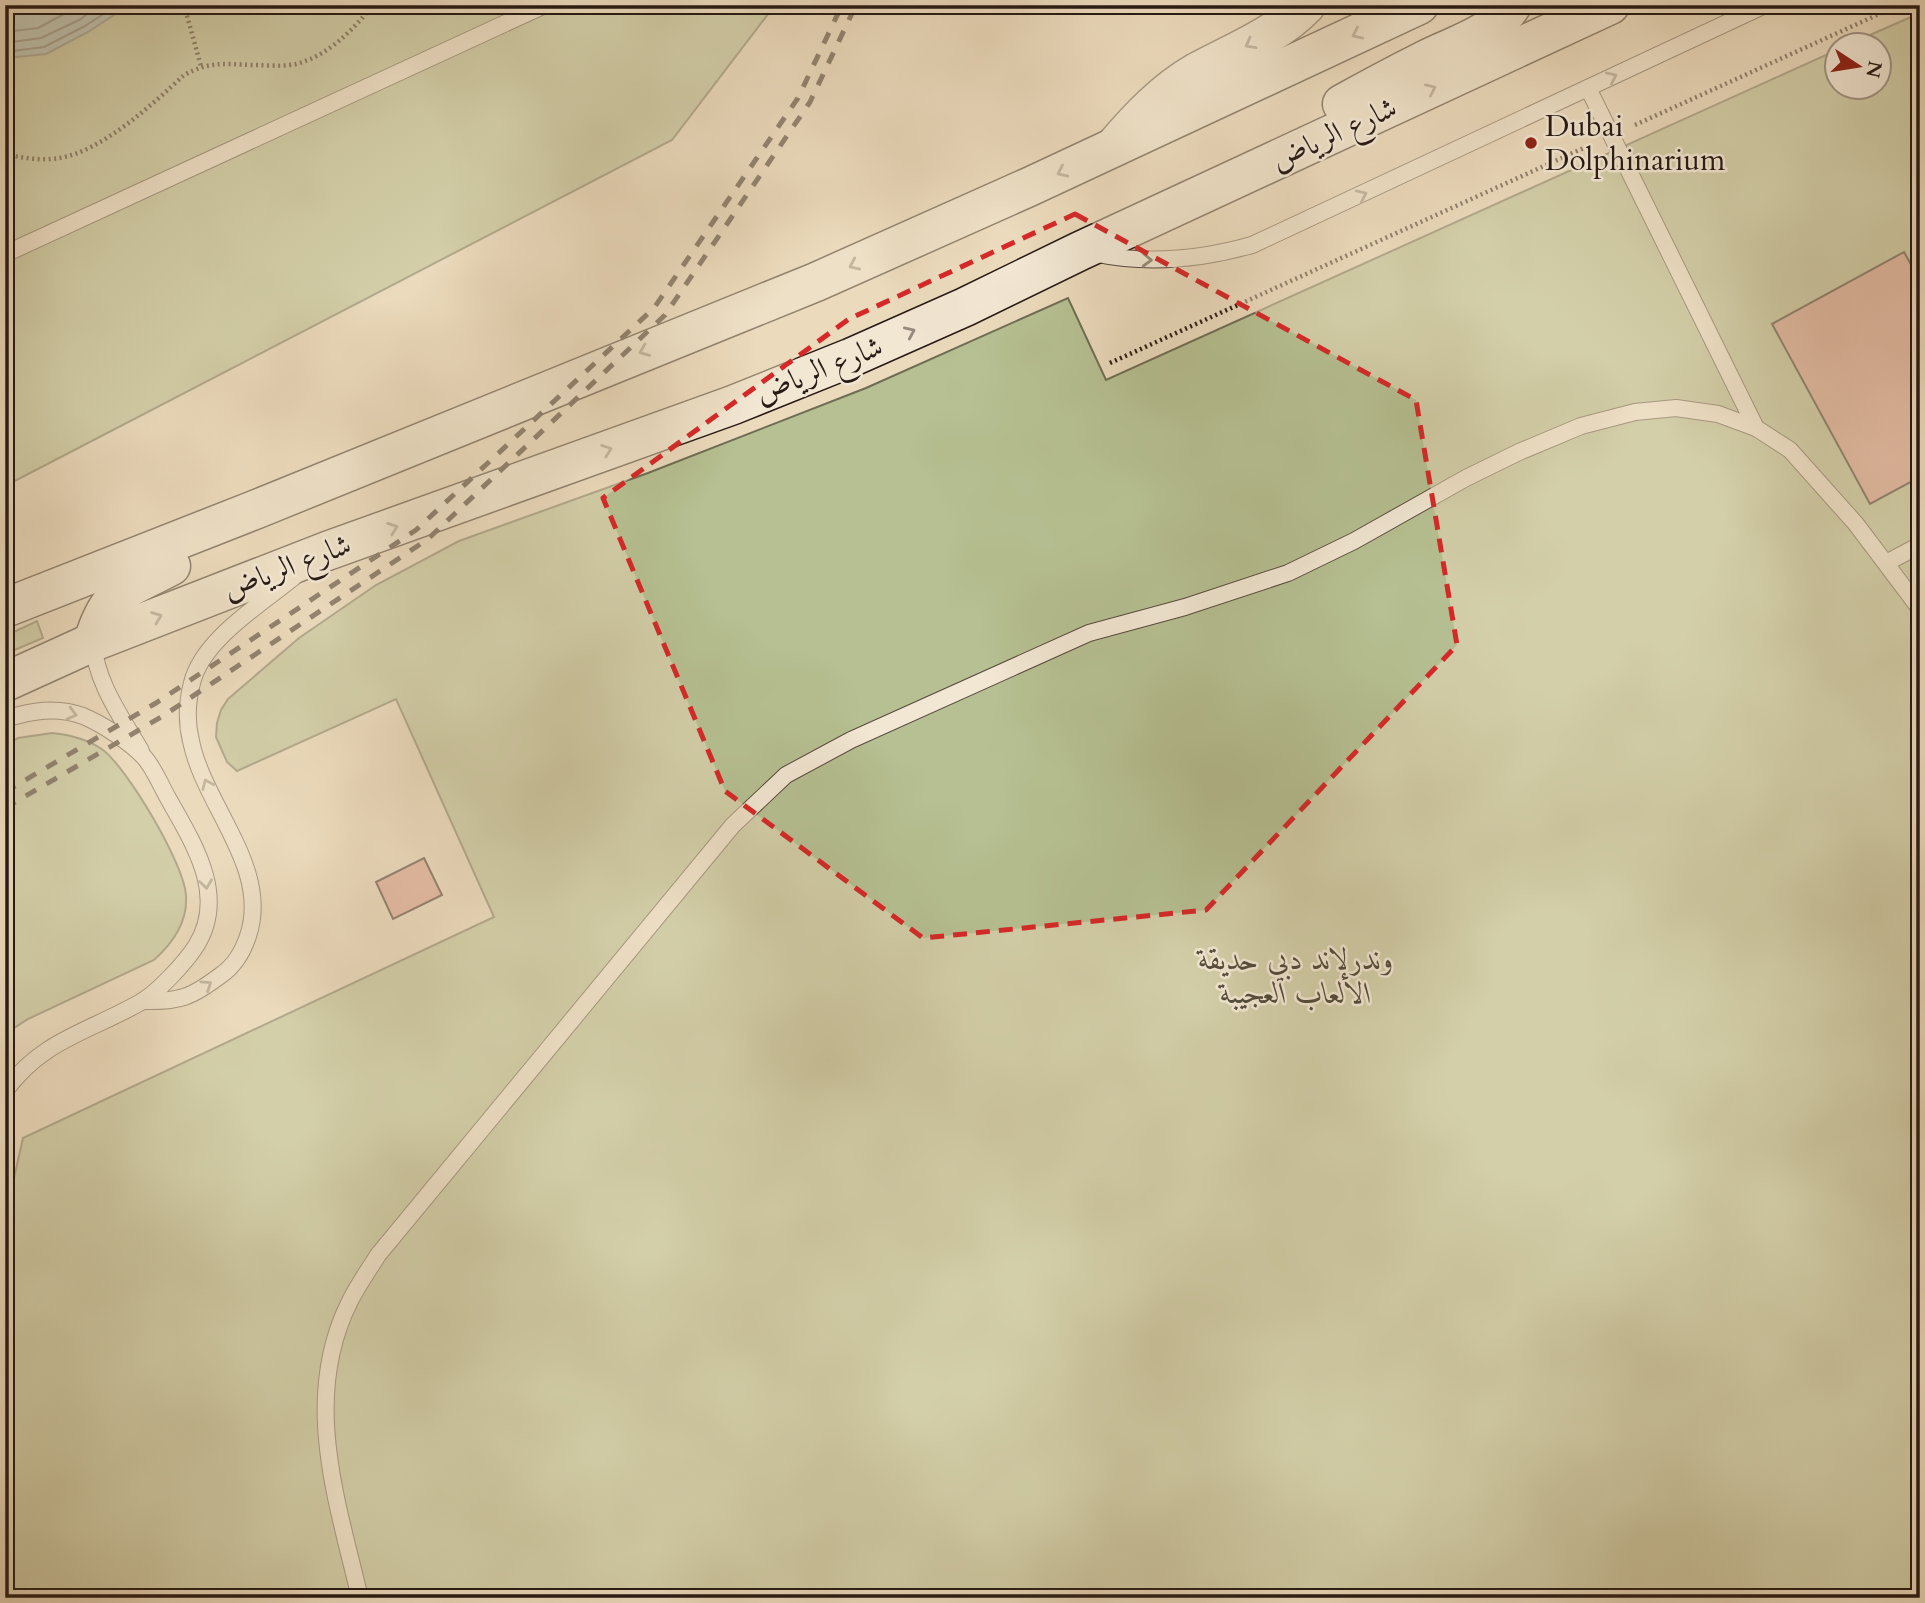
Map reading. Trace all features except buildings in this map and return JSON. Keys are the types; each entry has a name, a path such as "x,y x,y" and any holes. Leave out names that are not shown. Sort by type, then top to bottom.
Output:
{"main road":[{"path":"1114,148 1137,119 1165,94 1195,74 1270,33 1296,16 1306,5"},
{"path":"5,608 257,509 816,282 1114,148 1419,5"},
{"path":"1196,198 1263,152 1332,110 1490,29 1512,5"},
{"name":"شارع الرياض","path":"5,682 93,642 327,551 792,382 965,307 1610,5"},
{"path":"93,642 104,611 124,590 234,532 257,509"}],"lane":[{"path":"5,254 545,5"},
{"path":"1080,251 1114,258 1184,260 1219,255 1252,245 1765,5"},
{"path":"1588,88 1756,428"},
{"path":"360,1598 328,1464 324,1409 331,1355 349,1303 378,1255 733,825 786,775 840,745 1089,633 1185,607 1288,573 1354,541 1466,478 1581,426 1635,412 1676,408 1718,414 1756,428 1790,450 1818,479 1920,609"},
{"path":"1886,563 1920,545"},
{"path":"143,1001 169,1002 188,997 206,987 228,971 243,948 252,922 253,895 246,868 205,781 191,743 187,711 192,680 207,652 229,629 327,551"},
{"path":"5,1091 20,1071 40,1054 143,1001 177,969 197,944 207,914 208,883 199,853 101,680 93,642"},
{"path":"5,719 29,711 56,710 82,716 105,727 145,758"}],"path":[{"path":"184,5 201,66"},
{"path":"5,153 24,158 59,158 93,148 184,75 201,66 219,62 296,64 321,53 343,38 373,5"},
{"path":"1111,363 1899,5"}],"highlighted area":[{"path":"1075,214 1416,400 1457,645 1206,910 923,938 725,791 603,498 849,319"}],"green space":[{"path":"5,5 775,5 672,140 5,486"},
{"name":"وندرلاند دبي حديقة الألعاب العجيبة","path":"1920,13 1920,1598 5,1598 5,1218 23,1138 494,917 396,699 237,771 227,762 216,737 221,710 228,699 299,638 376,585 459,541 648,473 866,388 1068,298 1106,380 1824,56 1824,102 1894,102 1894,32 1877,32"},
{"path":"37,621 43,638 5,654 5,636"},
{"path":"52,733 79,738 97,746 114,760 126,776 153,818 176,862 186,895 185,914 178,931 154,960 28,1019 5,1034 5,745 18,738"}],"water":[{"path":"5,5 110,5 117,13 46,54 7,58"}],"railway":[{"path":"5,792 156,703 416,530 654,308 798,98 842,5"},
{"path":"5,808 163,716 428,539 665,315 810,102 856,5"}],"place":[{"name":"Dubai Dolphinarium","path":"1531,143"}]}
